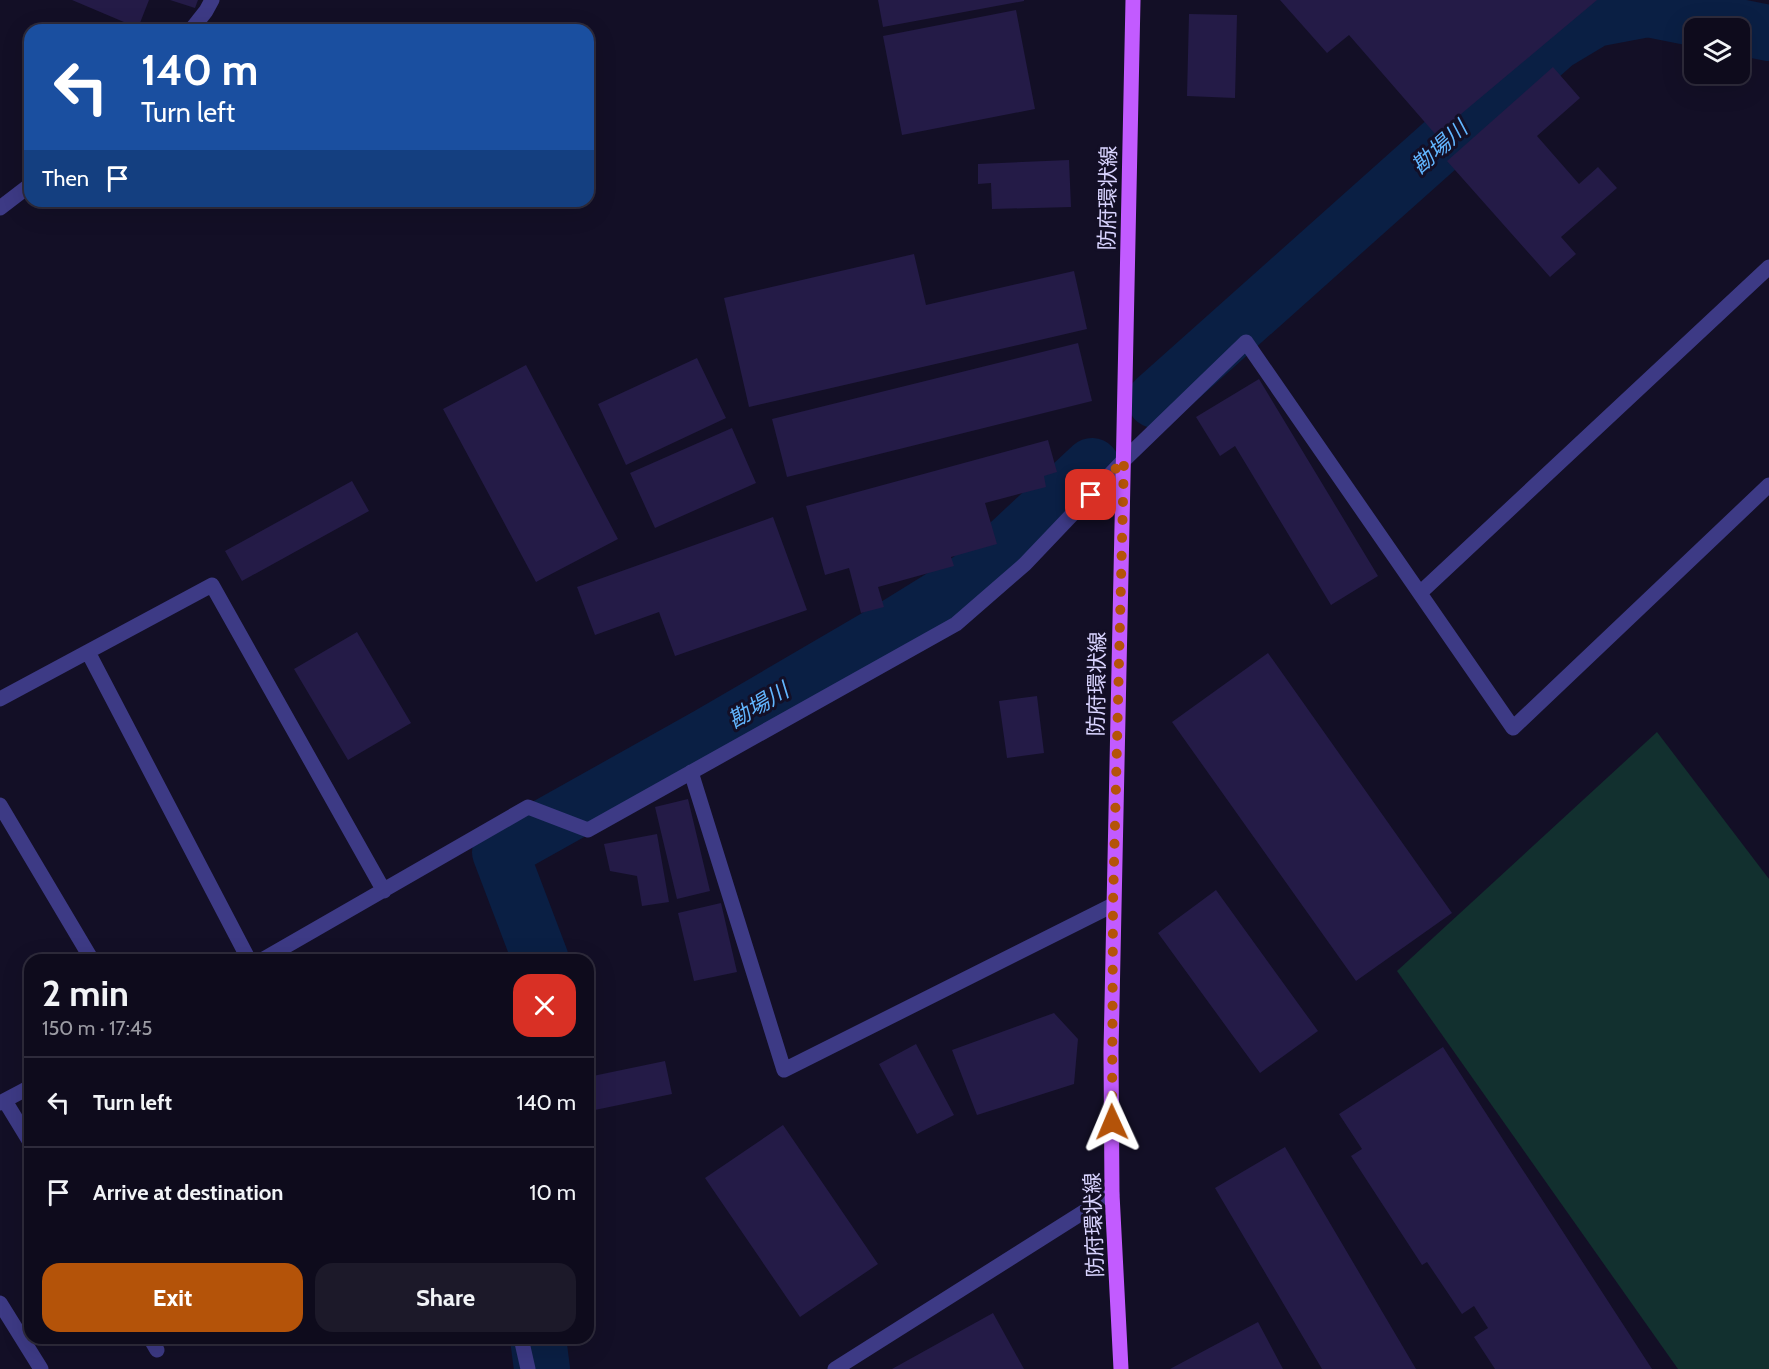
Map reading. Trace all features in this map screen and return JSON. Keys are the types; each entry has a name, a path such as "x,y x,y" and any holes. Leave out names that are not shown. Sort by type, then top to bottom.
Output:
{"main road":[{"name":"防府環状線","path":"1121,1369 1112,1194 1111,1051 1133,0"}],"street":[{"path":"196,24 212,0"},
{"path":"0,207 24,189"},
{"path":"1420,593 1766,275"},
{"path":"273,954 528,807 588,830 956,624 1025,564 1124,460 1246,342 1513,728 1769,485"},
{"path":"0,699 212,585 384,891"},
{"path":"88,652 246,954"},
{"path":"691,772 784,1070 1113,905"},
{"path":"0,805 88,954"},
{"path":"24,1090 3,1102 24,1133"},
{"path":"835,1369 1112,1194"},
{"path":"0,1303 24,1342"},
{"path":"25,1344 41,1369"},
{"path":"522,1344 528,1369"}],"green space":[{"path":"1657,732 1769,879 1769,1369 1678,1369 1397,971"}],"building":[{"path":"72,0 149,0 140,24 129,24"},
{"path":"170,0 198,0 195,8"},
{"path":"878,0 1024,0 1024,1 883,27"},
{"path":"1280,0 1597,0 1436,135 1349,35 1327,53"},
{"path":"1016,10 1035,109 902,135 883,36"},
{"path":"1189,14 1237,15 1235,98 1187,96"},
{"path":"1553,67 1580,98 1537,136 1579,184 1598,167 1617,188 1561,237 1576,254 1550,277 1447,161"},
{"path":"1069,160 1071,207 992,209 991,183 978,184 978,164"},
{"path":"914,254 926,305 1074,271 1087,329 749,407 724,298"},
{"path":"1078,343 1092,401 787,477 772,419"},
{"path":"697,358 726,418 626,465 598,404"},
{"path":"526,365 618,539 536,582 443,409"},
{"path":"1259,379 1378,576 1331,605 1235,446 1220,456 1196,417"},
{"path":"732,428 756,483 655,528 630,473"},
{"path":"1048,440 1057,472 1044,476 1046,487 985,503 997,544 951,557 954,566 878,587 884,607 861,613 849,568 825,575 806,506"},
{"path":"352,481 369,511 242,581 225,551"},
{"path":"773,517 807,610 675,656 659,612 595,635 577,587"},
{"path":"357,632 411,723 348,760 294,669"},
{"path":"1268,653 1452,913 1356,981 1172,722"},
{"path":"1037,696 1044,753 1007,758 999,701"},
{"path":"688,799 710,891 677,899 655,807"},
{"path":"657,834 669,902 642,906 637,876 610,871 604,844"},
{"path":"1216,890 1318,1031 1260,1073 1158,933"},
{"path":"721,903 737,972 694,981 678,913"},
{"path":"1054,1013 1078,1039 1074,1084 977,1115 952,1050"},
{"path":"916,1044 954,1115 917,1134 879,1064"},
{"path":"1443,1047 1652,1369 1495,1369 1474,1337 1488,1328 1474,1306 1462,1314 1427,1262 1422,1265 1351,1156 1362,1149 1339,1114"},
{"path":"665,1061 672,1094 594,1110 594,1076"},
{"path":"783,1125 878,1264 800,1317 705,1178"},
{"path":"1285,1147 1416,1369 1322,1369 1215,1188"},
{"path":"993,1313 1024,1369 892,1369"},
{"path":"1258,1322 1283,1369 1170,1369"}],"waterway":[{"name":"勘場川","path":"1155,400 1555,43 1595,19 1648,9 1769,33"},
{"name":"勘場川","path":"539,954 500,852 709,735 971,579 1092,466"},
{"name":"勘場川","path":"539,1344 542,1369"}],"route":[{"path":"1091,495 1124,460 1113,905 1112,1122"}]}
